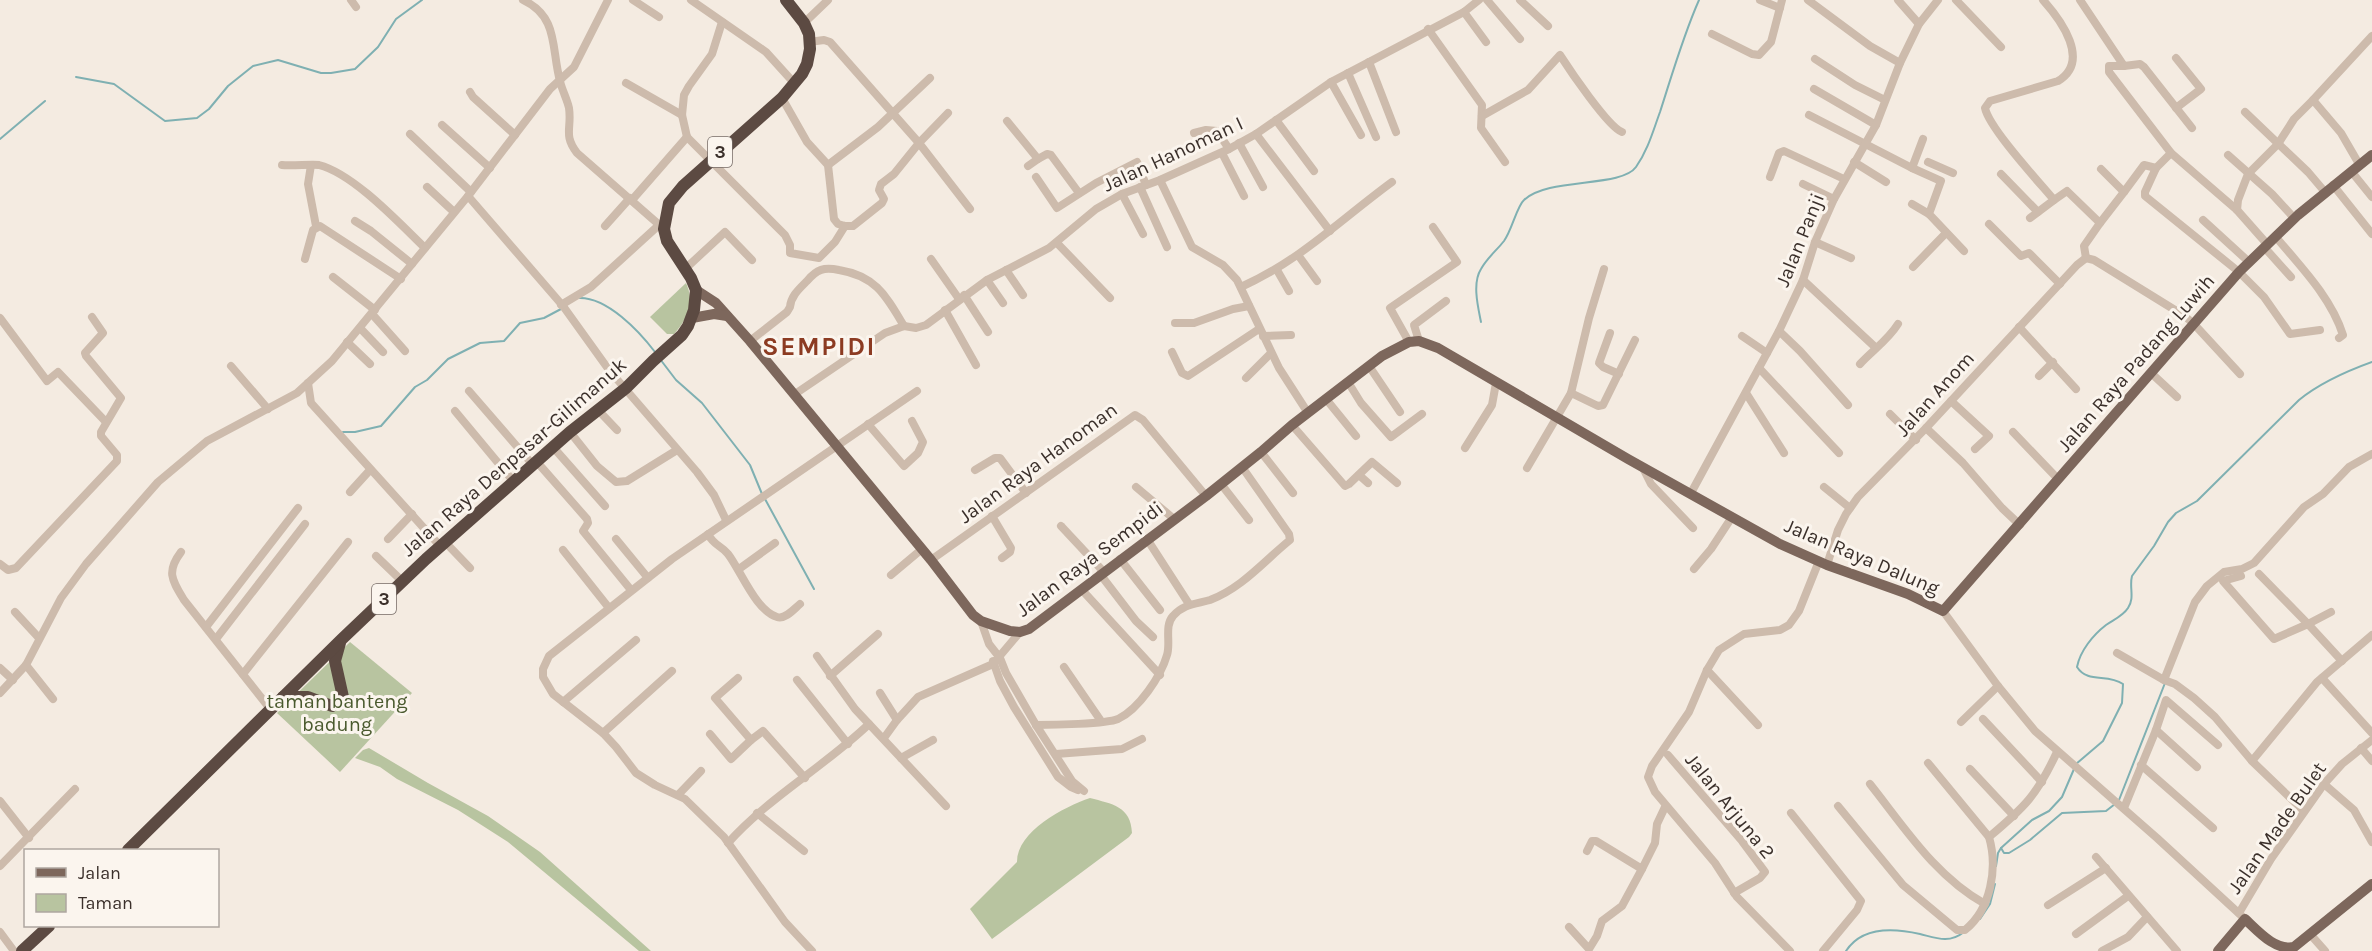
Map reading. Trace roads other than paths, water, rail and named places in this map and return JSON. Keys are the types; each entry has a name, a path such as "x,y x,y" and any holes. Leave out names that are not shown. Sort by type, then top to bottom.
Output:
{"highway":[{"path":"786,0 804,23 810,42"},
{"name":"3","path":"662,227 666,210 674,196 795,84 807,64 810,42"},
{"path":"662,227 667,241 696,290"},
{"name":"3","path":"692,318 696,290"},
{"name":"Jalan Raya Denpasar-Gilimanuk","path":"129,849 342,639 553,447 626,388 682,335 692,318"},
{"path":"342,639 335,661 343,697"},
{"path":"283,697 308,697 332,706"},
{"path":"22,951 48,927"}],"main road":[{"name":"Jalan Raya Padang Luwih","path":"1943,611 2239,272 2294,218 2372,155"},
{"name":"Jalan Raya Sempidi","path":"696,290 711,299 750,340 931,560 973,615 1001,629 1020,632 1037,624 1082,590 1261,453 1292,425 1369,366 1393,349 1414,341"},
{"path":"692,318 714,314 727,316"},
{"path":"1414,341 1438,348 1496,383"},
{"name":"Jalan Raya Dalung","path":"1496,383 1780,544 1823,563 1908,594 1943,611"},
{"path":"2218,951 2242,916 2273,944 2286,950 2297,945 2372,884"}],"street":[{"path":"523,0 534,5 547,19 560,81 569,109 568,139 571,146 662,227 564,308"},
{"path":"0,693 27,665 61,598 86,564 158,482 207,441 297,393 321,373 425,249 550,89 571,70 608,0"},
{"path":"633,0 659,17"},
{"path":"691,0 766,52 795,84"},
{"path":"804,23 828,0"},
{"name":"Jalan Hanoman I","path":"795,394 872,340 904,326 920,327 987,280 1058,243 1096,209 1122,194 1226,151 1256,134 1331,82 1464,12 1479,0"},
{"path":"1487,0 1520,39"},
{"path":"1520,0 1548,26"},
{"path":"1712,34 1752,54 1759,55 1771,42 1781,4 1760,0"},
{"path":"1808,0 1870,46 1900,63"},
{"path":"1898,0 1919,24"},
{"name":"Jalan Panji","path":"1691,493 1779,331 1803,280 1815,242 1834,199 1876,125 1900,63 1919,24 1938,0"},
{"path":"1956,0 2001,46"},
{"path":"2043,0 2055,15 2071,44 2074,56 2070,69 2058,81 1990,101 1985,108 1988,117 2054,200"},
{"path":"2080,0 2124,66"},
{"path":"1769,15 1771,2"},
{"path":"1464,12 1486,42"},
{"path":"722,22 712,54 684,95 682,115 687,137 785,235 790,245 790,253 819,258 836,242 845,226"},
{"path":"1428,29 1482,105 1481,128 1505,162"},
{"path":"2237,210 2238,200 2248,174 2278,144 2294,119 2372,36"},
{"path":"810,42 824,40 830,42 919,143 970,209"},
{"path":"1482,116 1528,90 1560,55 1604,116 1616,130 1622,132"},
{"path":"2176,58 2201,89 2176,108"},
{"path":"1815,60 1855,85 1885,100"},
{"path":"1369,62 1396,132"},
{"path":"2192,128 2140,64 2111,66 2107,70 2171,153 2237,210 2291,277"},
{"path":"557,67 571,70"},
{"path":"1348,73 1376,137"},
{"path":"828,165 849,150 930,78"},
{"path":"1331,82 1361,135"},
{"path":"626,83 682,115"},
{"path":"1814,89 1876,125"},
{"path":"470,92 473,98 515,135"},
{"path":"782,98 807,142 828,165 834,219 838,224 845,226 853,226 882,203 884,199 879,190 881,184 894,174 919,143 948,113"},
{"path":"2313,100 2341,133 2355,167 2372,197"},
{"path":"2245,112 2329,189 2372,234"},
{"path":"1809,115 1941,181"},
{"path":"1007,120 1038,159"},
{"path":"1276,120 1314,171"},
{"path":"442,125 490,168"},
{"path":"1194,133 1206,130 1218,131 1244,196"},
{"path":"410,134 469,194 564,308 609,370 714,495 726,520"},
{"path":"1256,134 1330,231"},
{"path":"605,225 687,137"},
{"path":"1912,168 1923,139"},
{"path":"1239,143 1263,187"},
{"path":"1770,177 1779,153 1784,151 1844,179"},
{"path":"2171,153 2156,168 2145,196 2239,272 2264,297 2289,334 2320,330"},
{"path":"1028,166 1050,154 1079,193"},
{"path":"2228,155 2272,194 2294,218"},
{"path":"1036,177 1057,208 1079,193 1137,162 1143,186 1167,247"},
{"path":"1854,162 1887,182"},
{"path":"1928,162 1949,172 1941,181 1929,214"},
{"path":"282,165 302,167 319,165 333,172 358,187 387,211 425,249"},
{"path":"304,259 316,226 308,184 311,165"},
{"path":"2156,168 2144,165 2084,246 2086,258 2163,302 2193,323 2240,374"},
{"path":"2101,170 2124,192"},
{"path":"2001,174 2038,212"},
{"path":"1160,180 1192,247 1223,265 1241,287 1271,352 1308,413"},
{"path":"1241,287 1277,270 1392,182"},
{"path":"1803,184 1834,199"},
{"path":"427,187 454,212"},
{"path":"2030,218 2067,191 2100,223"},
{"path":"1122,194 1143,234"},
{"path":"1912,204 1929,214 1964,251"},
{"path":"2203,219 2249,262"},
{"path":"355,221 412,264"},
{"path":"1989,224 2021,256 2030,253 2060,284"},
{"path":"316,226 320,226 400,279"},
{"path":"1414,341 1390,308 1457,262 1433,227"},
{"path":"685,269 725,232 752,260"},
{"path":"1913,267 1946,233"},
{"path":"2276,236 2323,296 2343,333 2343,336 2339,338"},
{"path":"1815,242 1851,258"},
{"path":"1058,243 1110,298"},
{"path":"1298,255 1317,281"},
{"name":"Jalan Anom","path":"1707,670 1719,650 1732,639 1752,632 1780,630 1789,625 1799,611 1850,508 2086,258"},
{"path":"932,259 988,332"},
{"path":"750,340 787,312 794,296 814,273 824,268 859,274 868,280 881,291 904,326"},
{"path":"1527,468 1571,393 1589,318 1604,269"},
{"path":"1005,270 1023,295"},
{"path":"1277,270 1289,291"},
{"path":"333,277 374,312 405,351"},
{"path":"987,280 1003,303"},
{"path":"1803,280 1875,347"},
{"path":"1414,341 1414,325 1446,301"},
{"path":"1175,323 1194,323 1233,309 1249,306"},
{"path":"945,310 976,365"},
{"path":"0,564 8,570 16,567 117,461 117,455 101,436 105,422 121,398 86,356 85,353 103,333 92,316"},
{"path":"0,318 47,381 58,372 105,422"},
{"path":"1860,364 1875,347 1887,339 1898,324"},
{"path":"2019,327 2076,389"},
{"path":"360,328 383,352"},
{"path":"1779,331 1848,405"},
{"path":"1172,352 1182,373 1188,376 1261,332 1291,335"},
{"path":"1610,333 1599,363 1619,374"},
{"path":"1742,336 1767,352"},
{"path":"1571,393 1600,406 1635,340"},
{"path":"347,342 370,364"},
{"path":"1246,378 1271,352"},
{"path":"2039,376 2053,362"},
{"path":"231,366 268,409"},
{"path":"1369,366 1400,412"},
{"path":"1759,368 1839,453"},
{"path":"2151,373 2177,397"},
{"path":"1348,382 1361,403 1391,437 1422,414"},
{"path":"308,383 311,403 412,514 470,568"},
{"path":"1465,447 1492,405 1496,383"},
{"path":"469,391 587,519 588,523 583,531 631,590"},
{"path":"812,951 785,922 728,843 692,805 678,795 655,786 636,773 603,733 553,694 543,677 543,669 546,660 631,590 726,520 917,391"},
{"path":"1746,393 1784,453"},
{"path":"1326,399 1356,436"},
{"path":"1951,401 1989,436 1975,449"},
{"path":"598,410 617,430"},
{"path":"455,411 514,482"},
{"name":"Jalan Raya Hanoman","path":"931,560 1131,416 1137,414 1206,495"},
{"path":"1890,414 1916,440"},
{"path":"868,424 904,466 918,453 923,442 912,421"},
{"path":"1292,425 1342,484 1347,486 1373,462 1397,483"},
{"path":"1926,428 1963,463 2020,525"},
{"path":"570,432 597,466 616,482 627,481 676,450"},
{"path":"2013,432 2058,479"},
{"path":"553,447 605,506"},
{"path":"1261,453 1293,493"},
{"path":"2164,680 2195,602 2207,586 2224,572 2242,569 2254,563 2304,507 2323,494 2349,467 2372,454"},
{"path":"975,470 994,458 1000,458 1026,493"},
{"path":"1036,725 1118,719 1126,714 1160,675 1170,648 1170,621 1173,616 1189,604 1210,600 1241,584 1290,538 1242,467"},
{"path":"1643,468 1651,484 1693,528"},
{"path":"350,492 370,470"},
{"path":"1359,475 1368,483"},
{"path":"1221,484 1249,520"},
{"path":"1136,487 1174,519"},
{"path":"1824,487 1850,508"},
{"path":"206,627 298,508"},
{"path":"388,539 412,514"},
{"path":"992,516 1011,548 1010,552 1002,558"},
{"path":"1694,568 1711,549 1732,516"},
{"path":"216,639 305,524"},
{"path":"1061,526 1102,573 1136,621 1153,637"},
{"path":"708,534 712,543 725,550 761,606 768,612 777,618 783,617 800,604"},
{"path":"616,539 648,578"},
{"path":"1145,540 1189,604"},
{"path":"1145,540 1166,574 1162,582"},
{"path":"243,674 348,542"},
{"path":"739,569 775,543"},
{"path":"891,575 922,549"},
{"path":"563,550 609,608"},
{"path":"181,552 173,563 173,582 184,600 271,710"},
{"path":"376,556 403,582"},
{"path":"1120,559 1160,610"},
{"path":"2259,574 2342,661"},
{"path":"2241,576 2223,581 2274,639 2331,612"},
{"path":"1082,590 1160,675"},
{"name":"Jalan Raya Dalung","path":"1943,611 2024,719 2057,752 2124,808 2242,916"},
{"path":"15,612 39,638"},
{"path":"981,621 995,658 1014,707 1058,777 1071,787 1083,791 1072,781 995,658"},
{"path":"884,738 918,697 995,658 1020,632"},
{"path":"830,675 878,634"},
{"path":"2252,761 2322,678 2372,635"},
{"path":"563,702 636,640"},
{"path":"2117,654 2175,684 2194,698 2215,717 2252,761 2304,811"},
{"path":"817,656 869,724 946,806"},
{"path":"27,665 53,699"},
{"path":"1064,667 1101,721"},
{"path":"0,668 13,680"},
{"path":"603,733 672,670"},
{"path":"1758,725 1707,670 1689,712 1649,772 1648,782 1665,807 1715,863 1734,893 1790,951"},
{"path":"738,678 715,698 751,740"},
{"path":"2322,678 2372,733"},
{"path":"797,680 848,744"},
{"path":"1961,722 1998,686"},
{"path":"880,693 897,720"},
{"path":"2124,808 2156,730 2166,699 2218,745"},
{"path":"1014,707 1023,702"},
{"path":"1983,719 2042,782"},
{"path":"728,843 757,813 848,744 869,724"},
{"path":"2156,730 2197,767"},
{"path":"710,734 730,759 763,731 805,777"},
{"path":"1037,743 1045,738"},
{"path":"1056,754 1122,749 1142,739"},
{"path":"901,758 933,740"},
{"name":"Jalan Made Bulet","path":"2242,916 2271,859 2324,784 2342,764 2372,741"},
{"path":"2361,748 2372,761"},
{"path":"1989,837 2014,816 2042,782 2057,752"},
{"name":"Jalan Arjuna 2","path":"1668,755 1759,861 1765,872 1760,878 1734,893"},
{"path":"1838,806 1903,885 1962,932 1979,916 1985,904 1993,861 1989,837 1928,763"},
{"path":"2142,765 2213,828"},
{"path":"1970,769 2014,816"},
{"path":"678,795 701,771"},
{"path":"1870,784 1927,857 1953,881 1985,904"},
{"path":"2324,784 2354,810 2372,842"},
{"path":"0,866 75,789"},
{"path":"0,801 29,838"},
{"path":"1569,927 1589,949 1598,936 1602,921 1622,906 1642,869 1655,843 1657,824 1665,807"},
{"path":"757,813 804,851"},
{"path":"1791,813 1862,901 1823,951"},
{"path":"1587,851 1594,840 1642,869"},
{"path":"2096,856 2177,951"},
{"path":"2048,905 2106,868"},
{"path":"2076,934 2128,896"},
{"path":"2102,951 2128,937 2147,917"},
{"path":"0,932 14,951"},
{"path":"2310,934 2325,951"}],"waterway":[{"path":"76,77 114,84 165,121 197,118 209,109 228,86 253,66 278,60 321,73 355,69 378,47 396,19 422,0"},
{"path":"1481,322 1476,295 1478,275 1486,261 1507,236 1524,200 1550,188 1616,178 1628,174 1636,167 1650,140 1699,0"},
{"path":"0,139 45,101"},
{"path":"579,298 590,299 611,309 631,325 655,352"},
{"path":"343,432 355,432 381,426 415,387 427,380 448,359 480,343 504,341 520,323 544,318 561,309"},
{"path":"660,359 676,380 702,403 750,465 762,494"},
{"path":"2076,764 2103,741 2122,703 2123,684 2081,672 2077,667 2079,661 2084,649 2096,634 2128,608 2131,600 2132,576 2168,522 2176,513 2197,501 2299,400 2334,378 2372,362"},
{"path":"765,499 814,589"},
{"path":"2119,800 2165,683"},
{"path":"1996,866 2001,848 2032,820 2049,811 2062,797 2074,769"},
{"path":"2001,848 2004,853 2009,853 2030,840 2062,813 2106,811 2115,804"},
{"path":"1980,919 1990,904 1995,884"},
{"path":"1846,951 1861,937 1879,931 1910,932 1942,939 1953,938 1964,932"}],"district":[{"name":"SEMPIDI","path":"819,346"}],"park label":[{"name":"taman banteng badung","path":"337,712"}]}
